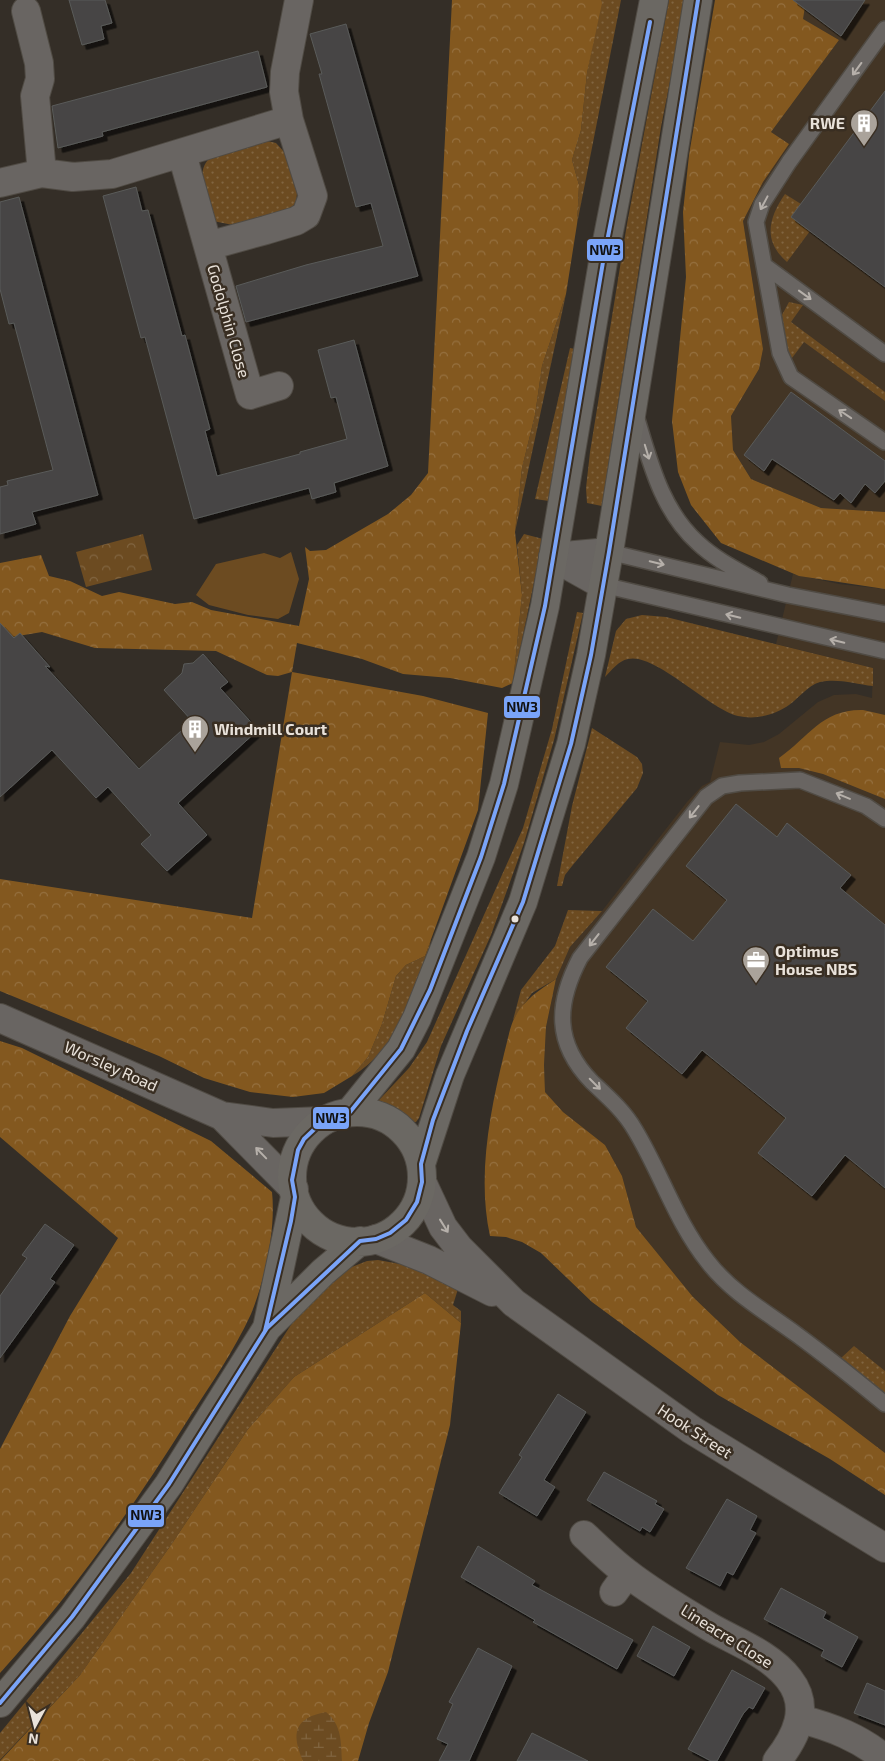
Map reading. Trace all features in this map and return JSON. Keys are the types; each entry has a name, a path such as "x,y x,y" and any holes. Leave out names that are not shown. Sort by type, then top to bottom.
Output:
{"main road":[{"path":"350,1112 397,1055 417,1018 481,857 504,784 522,712 554,557 603,262 654,0"},
{"path":"295,1193 303,1212 320,1230 343,1240 368,1240 390,1233 406,1220 417,1202 421,1173 450,1074 484,991 507,943 541,850 572,744 603,585 698,0"},
{"path":"267,1328 295,1193 293,1171 298,1150 304,1139 323,1121 350,1112 381,1116 395,1124 407,1135 416,1149 421,1173"},
{"path":"0,1703 72,1617 169,1484 267,1328 323,1272 368,1240"}],"street":[{"name":"Godolphin Close","path":"208,246 266,230 306,215 313,196 301,152 289,120 284,92 288,47 297,18 299,0"},
{"path":"26,11 39,63 40,79 34,96 42,173"},
{"path":"0,182 42,173 96,176 182,154 289,120"},
{"name":"Godolphin Close","path":"182,154 250,395 279,386"},
{"path":"554,557 609,552"},
{"path":"554,557 603,585"},
{"name":"Worsley Road","path":"0,1018 222,1116 273,1123 323,1121"},
{"name":"Worsley Road","path":"222,1116 295,1193"},
{"name":"Hook Street","path":"421,1173 444,1227 459,1248 514,1303"},
{"name":"Hook Street","path":"368,1240 428,1260 514,1303 699,1434 885,1548"},
{"name":"Lineacre Close","path":"584,1535 620,1583 777,1666 790,1679 795,1690 800,1719"},
{"path":"777,1761 795,1735 800,1719 838,1730 869,1746 885,1759"}],"lane":[{"path":"885,29 790,162 762,204 756,222 780,353 790,377 885,442"},
{"path":"765,266 885,354"},
{"path":"633,405 656,479 668,506 680,524 704,548 777,592"},
{"path":"609,552 777,592 885,614"},
{"path":"603,585 885,651"},
{"path":"885,820 866,806 800,780 762,781 722,786 706,796 580,958 568,982 561,1020 564,1037 574,1060 618,1106 635,1130 691,1239 708,1263 720,1277 755,1305 885,1404"}],"shaded area":[{"path":"806,0 885,0 885,512 821,508 751,479 733,450 731,416 759,369 763,349 743,221 763,182 789,144 771,132 839,40 802,19"},
{"path":"793,574 839,584 885,589 885,1453 740,1342 693,1297 636,1227 622,1176 605,1145 563,1112 545,1092 546,1027 556,979 570,947 602,911 687,802 702,786 710,782 720,742 749,745 764,742 779,734 818,702 834,695 856,694 872,698 873,668 776,644"}],"green space":[{"path":"452,0 601,0 602,3 587,73 581,130 572,160 579,185 577,224 566,294 542,366 535,415 522,468 515,532 522,595 513,683 502,688 450,678 403,674 362,659 297,643 292,672 278,676 267,675 216,651 95,648 42,632 0,639 0,563 41,555 49,576 70,581 102,596 119,592 175,604 192,602 211,610 299,626 309,579 305,547 310,551 326,550 388,514 411,495 428,473"},
{"path":"601,0 621,0 577,224 579,185 572,160 581,130 587,73"},
{"path":"669,0 686,0 661,127 602,506 587,503 586,488 590,452 627,224"},
{"path":"715,0 806,0 803,19 839,40 771,132 789,144 763,182 743,221 763,349 759,369 731,416 733,450 751,479 821,508 885,512 885,589 799,576 721,543 691,505 678,472 672,421 686,277 683,212 689,155"},
{"path":"267,141 276,143 286,154 298,185 296,202 290,210 233,225 213,221 203,187 202,178 206,162 212,156"},
{"path":"785,194 801,204 791,217 810,231 787,262 779,254 771,238 772,221 779,203"},
{"path":"566,294 515,532 522,468 535,415 542,366"},
{"path":"789,302 803,305 791,322 885,392 885,401 804,342 792,358 788,353 782,315"},
{"path":"570,348 575,349 549,501 535,499"},
{"path":"143,534 152,570 86,587 76,552"},
{"path":"524,534 543,539 513,683 522,595 517,545"},
{"path":"291,552 299,579 289,613 278,619 248,615 209,605 196,595 216,564 264,553 280,558"},
{"path":"577,612 583,613 554,740 524,843 491,935 441,1046 419,1118 416,1122 413,1122 378,1103 409,1068 427,1042 523,828 552,729"},
{"path":"642,615 666,617 873,668 873,686 840,681 820,682 803,692 784,709 765,716 745,717 726,711 666,672 639,659 628,659 621,662 605,677 616,631 626,619"},
{"path":"292,672 423,696 488,713 478,810 425,956 406,965 396,976 382,1024 368,1057 352,1076 324,1093 293,1097 250,1092 204,1078 159,1056 0,991 0,879 252,918"},
{"path":"863,710 885,715 885,799 823,774 799,768 781,768 779,758 826,719 849,711"},
{"path":"592,728 637,757 642,764 643,773 637,788 565,875 562,886 557,886 572,806"},
{"path":"568,910 602,911 570,947 556,979 532,993 513,1020 521,990 555,946"},
{"path":"431,939 421,977 405,1016 382,1051 368,1065 352,1076 368,1057 382,1024 396,976 406,965 425,956"},
{"path":"556,979 546,1027 545,1092 563,1112 605,1145 622,1176 636,1227 693,1297 740,1342 885,1453 885,1495 830,1459 718,1395 592,1302 541,1253 522,1242 506,1237 490,1236 485,1190 487,1144 494,1098 509,1033 513,1021 526,1002"},
{"path":"0,1041 22,1048 211,1141 272,1192 273,1206 271,1238 261,1286 251,1314 230,1354 146,1485 100,1550 52,1613 0,1673 0,1449 70,1316 118,1238 0,1137"},
{"path":"378,1260 411,1266 458,1289 453,1305 461,1311 461,1323 425,1293 294,1377 248,1429 173,1542 80,1675 0,1760 0,1733 131,1573 296,1317 344,1270 367,1261"},
{"path":"425,1293 461,1323 450,1425 388,1672 369,1723 358,1761 0,1761 80,1675 173,1542 248,1429 294,1377"},
{"path":"854,1346 885,1371 885,1395 840,1359"},
{"path":"326,1712 338,1728 342,1761 303,1761 297,1742 298,1728 307,1718"}],"building":[{"path":"69,0 105,0 112,23 101,26 104,39 82,45"},
{"path":"793,0 865,0 841,36"},
{"path":"346,24 418,276 246,322 236,286 306,265 383,246 371,203 356,207 319,74 322,74 310,34"},
{"path":"258,51 267,87 102,132 103,136 58,148 52,106"},
{"name":"RWE","path":"885,91 885,287 791,217"},
{"path":"136,187 142,211 148,210 182,336 185,335 210,429 205,431 217,476 300,454 300,452 347,439 336,397 331,398 318,350 354,340 388,466 334,483 336,492 312,499 309,488 194,519 145,337 141,338 103,196"},
{"path":"19,197 98,495 32,512 36,524 0,534 0,487 8,485 7,481 53,470 14,323 9,324 0,289 0,202"},
{"path":"791,392 885,461 885,481 875,493 865,484 851,503 840,493 834,500 772,459 764,471 744,455"},
{"name":"Windmill Court","path":"0,623 14,638 20,633 50,667 45,666 139,769 192,721 164,690 182,673 184,664 193,663 203,654 228,682 220,688 258,730 178,803 207,835 167,871 141,844 151,835 108,787 96,798 52,750 0,797"},
{"name":"Optimus House NBS","path":"736,804 777,837 787,823 851,875 840,888 885,925 885,1188 845,1155 812,1196 758,1153 786,1118 702,1050 682,1074 626,1028 648,1001 606,967 653,909 693,941 727,900 686,866"},
{"path":"45,1224 74,1245 50,1279 55,1282 0,1358 0,1296 27,1258 22,1255"},
{"path":"558,1394 586,1412 544,1480 555,1487 537,1516 499,1493 522,1457 519,1455"},
{"path":"604,1472 657,1501 655,1504 664,1509 650,1532 642,1527 640,1531 587,1500"},
{"path":"727,1499 757,1516 750,1530 756,1533 733,1575 727,1572 720,1586 686,1568"},
{"path":"478,1546 535,1581 532,1585 633,1640 617,1669 533,1622 535,1620 461,1577"},
{"path":"781,1588 826,1612 823,1618 858,1637 842,1667 821,1656 824,1650 764,1619"},
{"path":"653,1626 690,1647 674,1676 637,1656"},
{"path":"478,1648 512,1666 469,1761 439,1761 448,1744 437,1739 453,1704 449,1702"},
{"path":"732,1670 765,1688 753,1709 749,1707 743,1714 717,1761 711,1761 688,1749"},
{"path":"867,1683 885,1691 885,1725 854,1713"},
{"path":"532,1733 588,1761 517,1761"}],"transit line":[{"name":"NW3","path":"0,1703 72,1617 169,1484 267,1328 360,1241 376,1239 390,1233 406,1220 417,1202 422,1182 421,1164 433,1120 467,1031 523,902 571,744 591,655 609,552 698,0"},
{"name":"NW3","path":"265,1331 291,1221 295,1197 292,1180 298,1150 304,1139 323,1121 350,1112 401,1049 430,990 481,857 504,784 545,606 603,262 650,22"}],"place":[{"name":"RWE","path":"864,147"},
{"name":"Windmill Court","path":"195,753"},
{"name":"Optimus House NBS","path":"756,984"}]}
